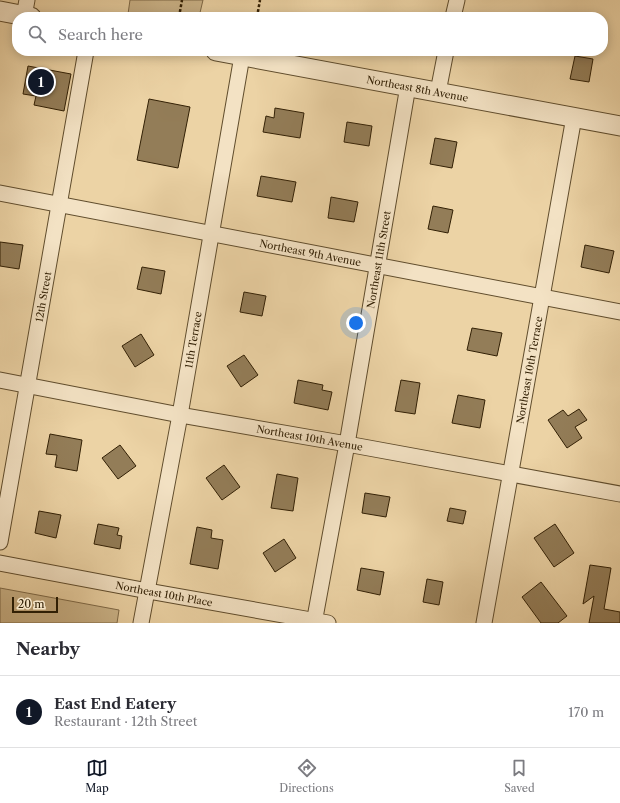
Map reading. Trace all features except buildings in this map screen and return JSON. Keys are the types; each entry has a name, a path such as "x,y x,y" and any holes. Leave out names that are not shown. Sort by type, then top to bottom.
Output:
{"street":[{"path":"454,12 457,0"},
{"path":"0,11 27,11"},
{"name":"12th Street","path":"0,542 85,56"},
{"name":"Northeast 8th Avenue","path":"242,56 620,126"},
{"name":"11th Terrace","path":"142,623 180,415 242,56"},
{"path":"438,92 445,56"},
{"name":"Northeast 11th Street","path":"319,622 346,444 408,86"},
{"name":"Northeast 10th Terrace","path":"484,623 574,117"},
{"name":"Northeast 9th Avenue","path":"0,192 60,205 620,312"},
{"name":"Northeast 10th Avenue","path":"0,380 180,415 620,494"},
{"name":"Northeast 10th Place","path":"0,563 319,622"}],"path":[{"path":"180,12 182,0"},
{"path":"258,12 260,0"}],"shaded area":[{"path":"130,0 203,0 200,12 128,12"},
{"path":"0,588 119,610 117,623 0,623"}],"place":[{"name":"East End Eatery","path":"41,82"}]}
